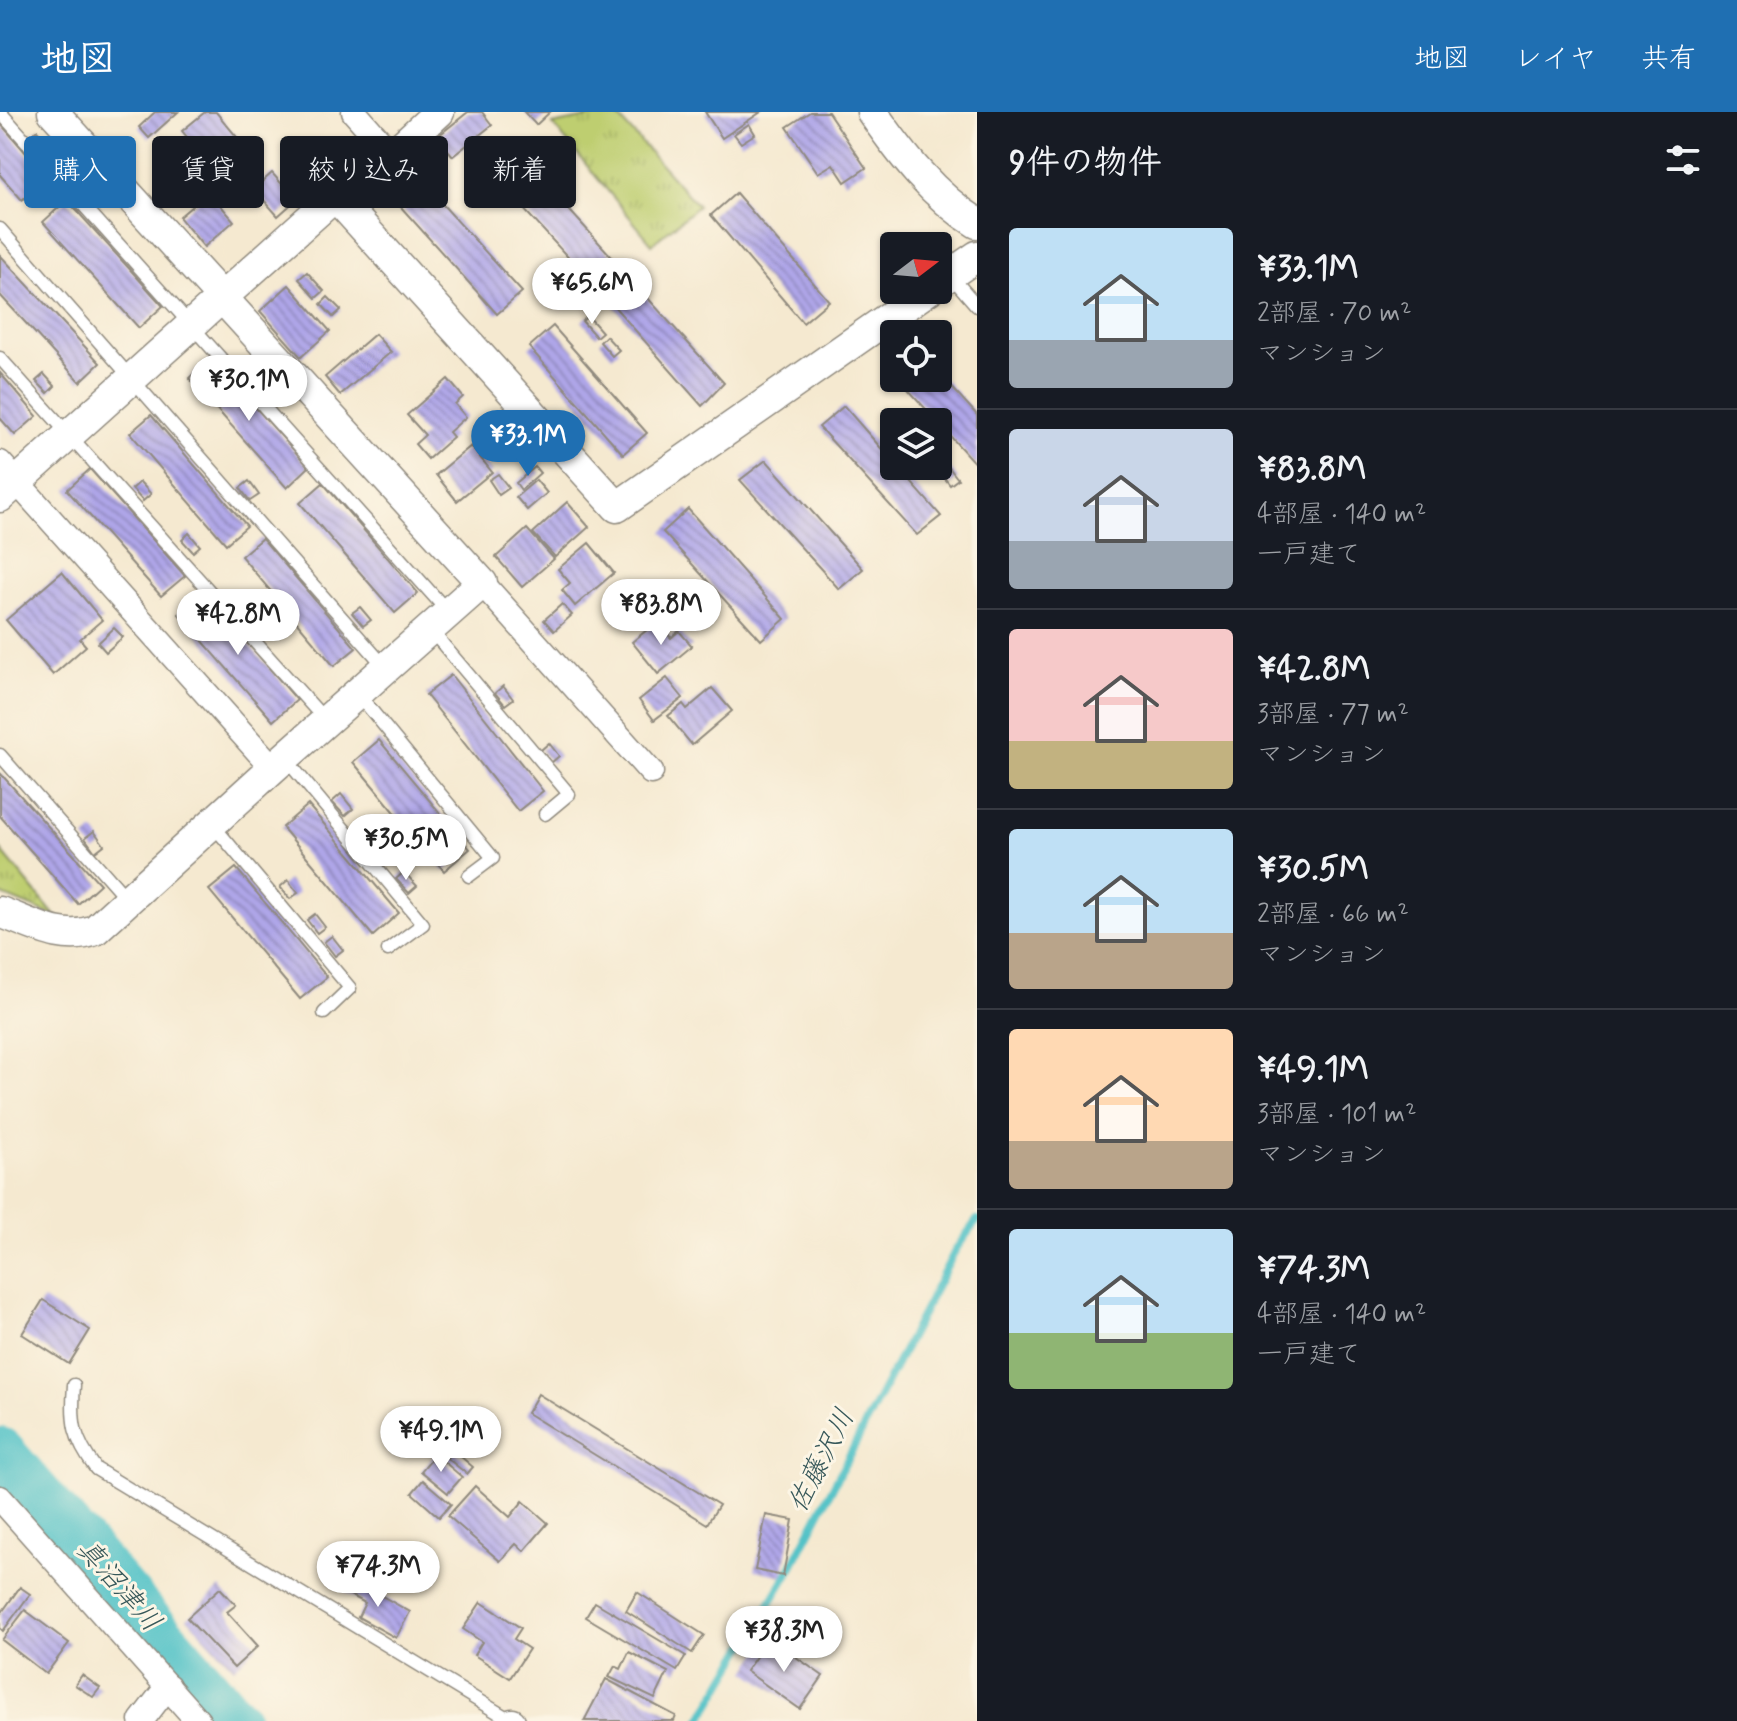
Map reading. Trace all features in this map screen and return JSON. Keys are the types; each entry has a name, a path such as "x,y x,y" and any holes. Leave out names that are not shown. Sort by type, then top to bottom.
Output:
{"street":[{"path":"53,112 651,772"},
{"path":"354,112 375,136"},
{"path":"413,136 439,112"},
{"path":"872,112 902,155 957,211 977,223"},
{"path":"279,763 6,480 69,435 322,208"},
{"path":"346,208 617,507 909,304"},
{"path":"952,274 977,256"},
{"path":"0,912 66,936 82,936 95,930 482,583"},
{"path":"0,1498 198,1721"},
{"path":"141,1721 168,1686"}],"lane":[{"path":"0,112 190,325 439,621 569,794 545,814"},
{"path":"0,229 386,668"},
{"path":"952,291 977,306"},
{"path":"0,358 326,721"},
{"path":"358,694 493,858 469,876"},
{"path":"0,755 129,901"},
{"path":"279,763 423,924 388,950"},
{"path":"212,824 350,988 324,1013"},
{"path":"74,1385 71,1420 81,1449 96,1469 513,1721"}],"green space":[{"path":"614,112 698,206 652,244 576,153 576,136 562,136 553,125"},
{"path":"0,849 56,917 0,894"}],"building":[{"path":"155,112 178,112 149,138 139,127"},
{"path":"205,112 216,112 236,136 186,136 182,131"},
{"path":"468,112 482,112 492,125 478,136 464,136 464,147 453,156 448,150 448,136 438,136"},
{"path":"524,112 550,112 536,125"},
{"path":"705,112 761,112 722,138"},
{"path":"810,112 828,112 866,168 845,182 833,164 818,173 787,127"},
{"path":"0,123 24,151 24,198 22,200 0,175"},
{"path":"749,124 755,134 741,143 734,134"},
{"path":"272,173 280,182 280,208 287,208 278,216 264,200 264,180"},
{"path":"736,193 829,301 803,323 711,215"},
{"path":"58,208 74,208 163,306 139,328 43,222"},
{"path":"190,208 223,208 234,221 204,247 179,217"},
{"path":"402,208 446,208 522,292 497,314"},
{"path":"523,208 567,208 611,256 587,278"},
{"path":"0,255 100,363 80,382 0,295"},
{"path":"307,272 324,291 316,298 299,279"},
{"path":"628,276 724,383 702,406 605,296"},
{"path":"289,285 330,331 301,357 260,311"},
{"path":"328,297 341,310 333,317 321,304"},
{"path":"588,316 602,332 596,337 582,321"},
{"path":"553,326 647,433 623,454 529,347"},
{"path":"375,334 391,352 340,395 325,377"},
{"path":"606,336 619,350 612,356 600,342"},
{"path":"211,358 309,467 287,488 189,378"},
{"path":"0,373 37,416 15,435 0,418"},
{"path":"44,374 55,386 48,393 36,381"},
{"path":"448,379 463,397 455,404 466,417 449,432 453,437 428,459 415,444 425,435 407,415"},
{"path":"952,387 977,415 977,466 952,438 952,408 925,408 911,392 952,392"},
{"path":"844,406 880,447 880,480 909,480 941,516 917,535 819,427"},
{"path":"151,415 247,526 226,544 130,433"},
{"path":"500,429 513,443 505,450 492,436"},
{"path":"471,446 492,472 457,501 436,475"},
{"path":"766,460 863,569 839,589 740,480"},
{"path":"535,467 540,473 521,490 516,483"},
{"path":"90,469 185,576 161,596 67,490"},
{"path":"952,471 958,479 950,485 946,480 952,480"},
{"path":"498,474 509,488 499,495 489,480"},
{"path":"536,480 547,493 527,510 516,497"},
{"path":"249,481 259,495 250,501 240,488"},
{"path":"140,482 151,494 143,501 132,489"},
{"path":"323,483 418,593 395,613 300,503"},
{"path":"567,502 589,527 555,557 533,533"},
{"path":"688,509 785,619 761,640 663,532"},
{"path":"527,529 554,559 522,587 496,557"},
{"path":"189,533 200,546 193,552 182,540"},
{"path":"262,538 356,648 334,666 241,556"},
{"path":"589,543 614,573 575,606 562,590 570,583 558,569"},
{"path":"62,572 102,620 80,639 86,646 53,675 6,620"},
{"path":"203,592 297,700 273,721 179,614"},
{"path":"562,604 572,615 554,631 544,620"},
{"path":"251,607 262,621 254,628 243,615"},
{"path":"360,607 371,620 363,626 352,613"},
{"path":"657,622 671,638 679,631 692,646 658,674 632,642"},
{"path":"114,628 123,637 106,652 98,643"},
{"path":"451,675 543,791 518,811 426,695"},
{"path":"667,678 683,698 654,720 639,700"},
{"path":"503,686 513,699 505,705 495,693"},
{"path":"712,688 732,711 692,745 668,716 683,704 687,709"},
{"path":"379,740 470,849 444,871 353,762"},
{"path":"549,743 559,756 551,763 541,750"},
{"path":"0,773 100,884 78,904 0,816"},
{"path":"341,794 353,809 345,816 332,802"},
{"path":"308,805 399,913 373,936 282,827"},
{"path":"94,831 104,845 95,852 85,838"},
{"path":"236,868 327,977 300,999 209,890"},
{"path":"404,872 417,886 409,893 396,879"},
{"path":"288,880 298,893 290,899 280,887"},
{"path":"315,914 325,927 317,933 307,920"},
{"path":"332,936 343,950 335,956 324,942"},
{"path":"43,1300 90,1330 69,1364 22,1334"},
{"path":"538,1394 719,1505 707,1524 527,1413"},
{"path":"453,1450 473,1467 467,1474 447,1458"},
{"path":"435,1454 462,1477 448,1493 421,1471"},
{"path":"423,1480 451,1504 439,1517 412,1493"},
{"path":"475,1486 510,1517 523,1501 548,1523 524,1551 516,1544 500,1561 448,1516"},
{"path":"766,1515 793,1520 783,1576 755,1570"},
{"path":"350,1578 410,1612 396,1638 358,1617 365,1603 343,1591"},
{"path":"20,1587 30,1594 3,1631 0,1615"},
{"path":"220,1588 236,1605 227,1612 258,1646 234,1668 187,1618"},
{"path":"637,1592 704,1635 692,1653 626,1611"},
{"path":"481,1602 521,1628 514,1639 529,1649 510,1678 474,1655 482,1642 463,1629"},
{"path":"595,1602 686,1656 677,1671 586,1617"},
{"path":"25,1610 69,1643 46,1674 2,1640"},
{"path":"769,1638 823,1676 800,1709 746,1671"},
{"path":"629,1652 668,1672 655,1699 609,1677 615,1666 621,1669"},
{"path":"82,1675 100,1688 93,1697 75,1685"},
{"path":"606,1679 676,1716 674,1721 584,1721"}],"waterway":[{"name":"佐藤沢川","path":"700,1721 791,1568 956,1249 977,1220"},
{"name":"真沼津川","path":"0,1451 236,1721"}]}
